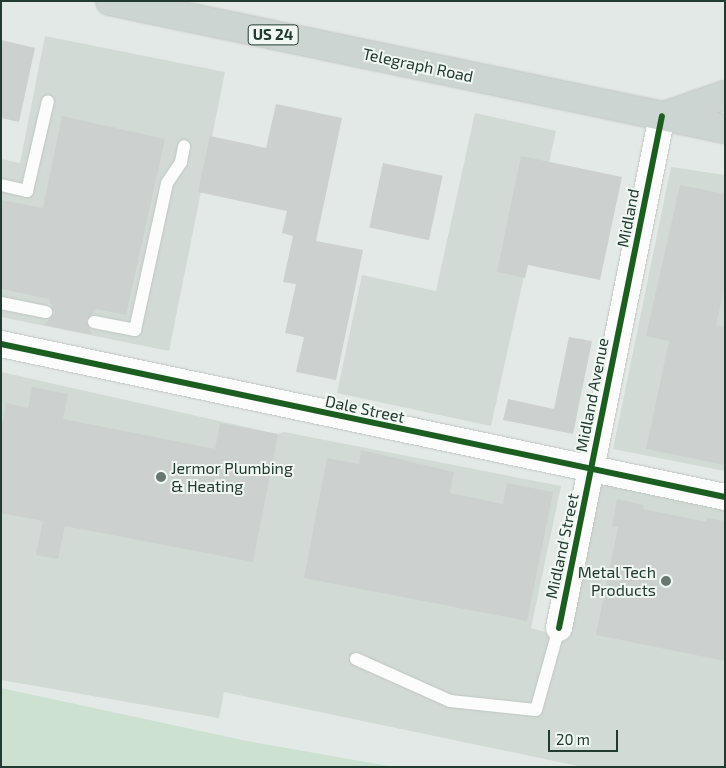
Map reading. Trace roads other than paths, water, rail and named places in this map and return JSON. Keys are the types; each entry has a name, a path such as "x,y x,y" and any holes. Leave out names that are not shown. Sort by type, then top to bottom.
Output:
{"main road":[{"name":"Telegraph Road","path":"110,1 725,129"},
{"path":"662,116 725,95"}],"street":[{"name":"Midland","path":"620,326 662,116"},
{"name":"Midland Avenue","path":"591,470 620,326"},
{"name":"Dale Street","path":"1,344 725,497"},
{"name":"Midland Street","path":"559,628 591,470"}],"lane":[{"path":"1,185 27,191 48,101"},
{"path":"94,322 135,330 167,183 181,162 184,146"},
{"path":"1,303 46,312"},
{"path":"356,660 450,701 536,710 559,628"}],"place":[{"name":"Jermor Plumbing & Heating","path":"161,477"},
{"name":"Metal Tech Products","path":"666,581"}]}
